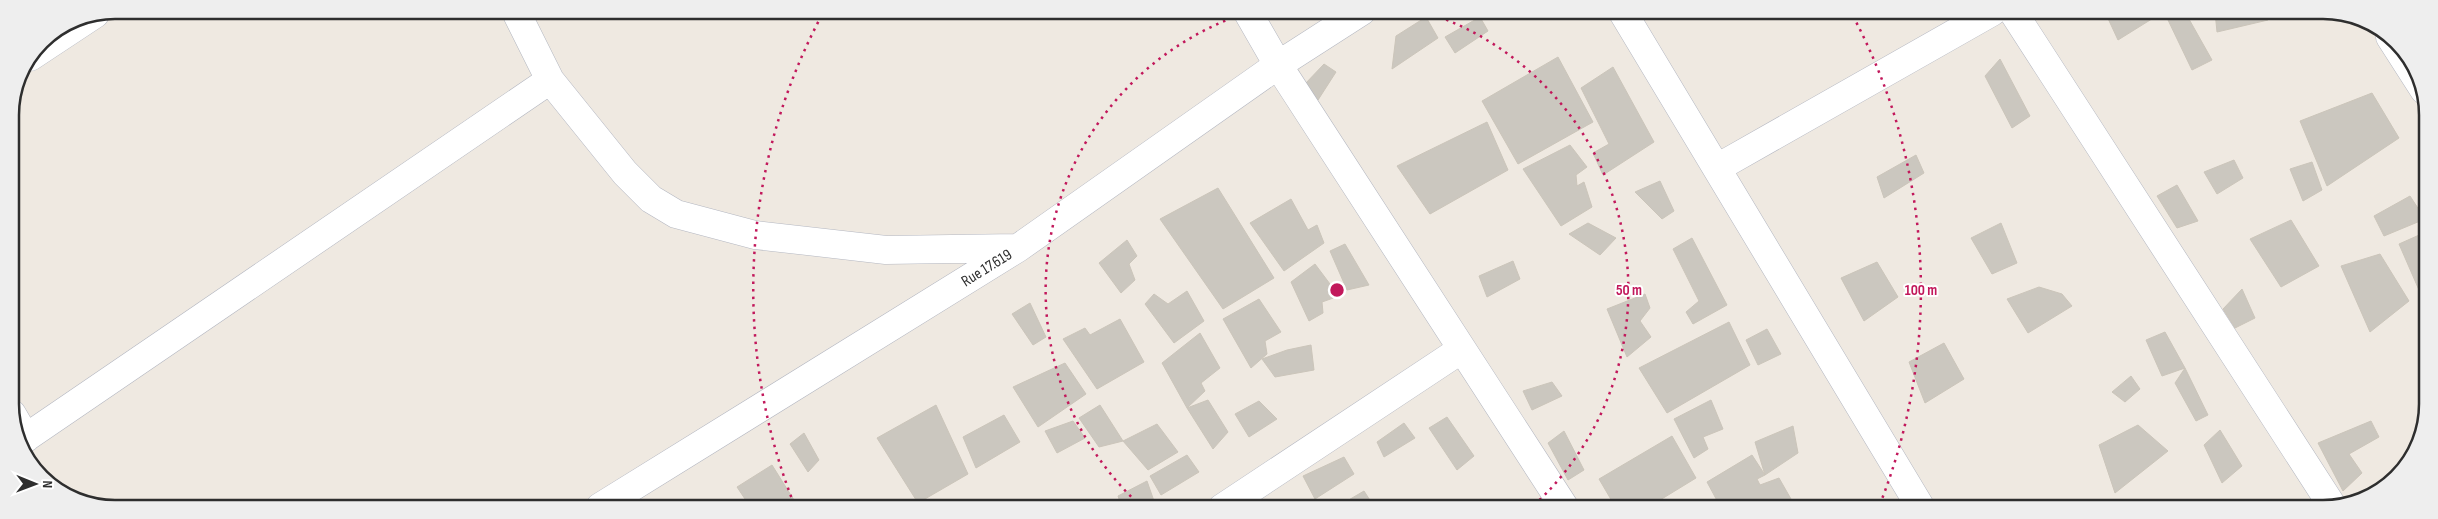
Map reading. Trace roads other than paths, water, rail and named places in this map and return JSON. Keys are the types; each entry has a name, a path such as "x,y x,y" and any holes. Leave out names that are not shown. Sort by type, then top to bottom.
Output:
{"street":[{"path":"520,19 550,80 625,173 651,199 676,214 755,235 886,250 1018,248"},
{"path":"1252,19 1278,65 1560,500"},
{"name":"Rue 17.619","path":"611,500 1018,248 1278,65 1350,19"},
{"path":"1627,19 1917,500"},
{"path":"1717,168 1980,19"},
{"path":"2018,19 2328,500"},
{"path":"52,42 73,28"},
{"path":"25,438 550,80"},
{"path":"1234,500 1462,350"}]}
